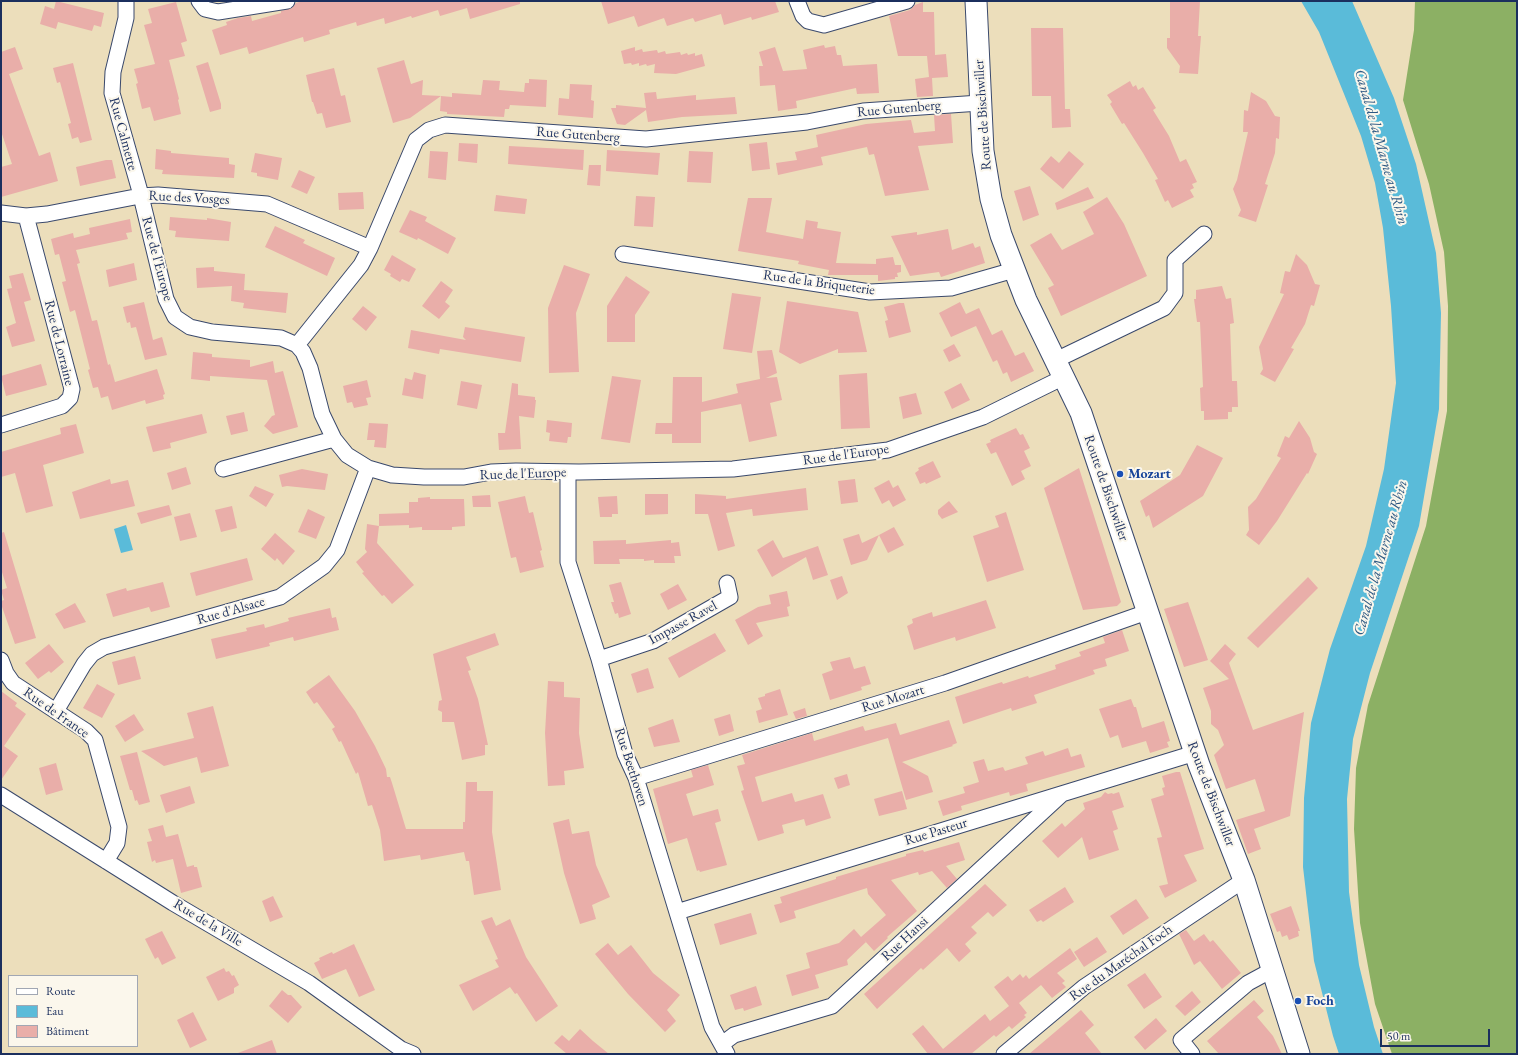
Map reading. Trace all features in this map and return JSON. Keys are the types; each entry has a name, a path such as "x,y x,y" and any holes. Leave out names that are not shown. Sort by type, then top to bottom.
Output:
{"main road":[{"name":"Route de Bischwiller","path":"976,1 983,151 991,199 1001,236 1026,300 1060,368 1086,427 1195,753 1244,880 1299,1054"}],"street":[{"name":"Rue Calmette","path":"126,1 126,18 113,72 112,93 140,196"},
{"path":"199,1 205,9 218,12 287,1"},
{"path":"797,1 803,16 808,21 816,25 824,25 907,1"},
{"name":"Rue Gutenberg","path":"297,344 351,278 370,248 416,140 429,130 445,125 646,140 807,122 863,111 980,103"},
{"name":"Rue des Vosges","path":"1,213 26,216 47,214 140,196 158,194 267,204 370,248"},
{"name":"Rue de l'Europe","path":"140,196 166,298 176,317 190,327 212,332 280,338 297,344 306,358 322,414 334,439 347,455 368,468 392,475 424,477 464,477 492,472 733,469 888,450 983,417 1060,368 1164,308 1175,293 1176,260 1204,234"},
{"name":"Rue de Lorraine","path":"1,425 62,406 70,398 72,389 26,216"},
{"name":"Rue de la Briqueterie","path":"623,254 870,292 951,288 1014,270"},
{"path":"223,469 334,439"},
{"name":"Rue d'Alsace","path":"56,711 84,664 92,654 104,647 280,597 324,566 337,550 368,468"},
{"name":"Rue Beethoven","path":"568,472 568,562 599,659 625,754 636,778 712,1027 725,1049"},
{"name":"Impasse Ravel","path":"599,659 653,641 730,597 727,583"},
{"name":"Rue Mozart","path":"636,778 946,683 1147,612"},
{"name":"Rue de France","path":"1,660 12,683 92,736 98,748 120,827 117,843 106,861"},
{"name":"Rue Pasteur","path":"677,912 1195,753"},
{"name":"Rue Hansi","path":"725,1049 734,1035 832,1006 1063,793"},
{"name":"Rue de la Ville","path":"1,795 106,861 309,983 401,1048 413,1054"},
{"name":"Rue du Maréchal Foch","path":"1004,1054 1084,987 1244,880"},
{"path":"1192,1054 1181,1040 1248,983 1272,970"}],"green space":[{"path":"1415,1 1517,1 1517,1054 1392,1054 1375,1004 1360,923 1354,829 1356,768 1368,705 1426,526 1447,411 1448,306 1444,252 1429,184 1403,100 1414,30"}],"water":[{"name":"Canal de la Marne au Rhin","path":"1301,1 1352,1 1394,98 1416,164 1436,253 1441,313 1439,409 1419,526 1370,673 1353,739 1347,799 1349,892 1359,965 1374,1027 1383,1054 1339,1054 1314,961 1303,867 1304,798 1311,723 1330,649 1366,546 1384,469 1396,383 1391,306 1383,228 1375,183 1361,136 1319,32"},
{"path":"126,525 133,550 121,553 114,529"}],"building":[{"path":"56,1 104,13 101,27 94,25 92,31 58,22 56,29 40,24 45,6 54,9"},
{"path":"302,1 520,1 520,4 470,19 467,8 440,16 438,10 385,24 384,18 357,26 356,22 329,30 330,34 304,42 303,37 249,54 247,47 220,55 212,30 227,25 226,22 238,18 251,16 252,21 281,13 281,11 292,8 296,3"},
{"path":"601,1 775,1 779,12 752,20 751,17 724,25 721,14 695,22 693,18 667,26 664,18 638,27 634,16 608,24"},
{"path":"1170,1 1200,1 1198,36 1201,36 1198,74 1179,73 1180,66 1167,48 1167,38 1170,38"},
{"path":"176,2 187,41 181,43 185,56 169,60 179,99 181,114 154,121 150,107 142,109 134,69 155,64 144,25 152,23 148,9"},
{"path":"923,2 923,12 934,12 935,55 946,54 948,77 932,78 933,96 917,97 915,79 929,77 927,56 898,56 889,16 910,10 915,5"},
{"path":"1031,28 1063,28 1065,109 1070,109 1071,127 1052,128 1051,96 1032,96"},
{"path":"824,45 825,48 835,46 837,55 841,55 843,66 877,64 879,93 857,94 856,88 796,101 797,108 778,111 775,85 760,86 759,66 763,66 759,52 775,47 783,71 807,69 803,50"},
{"path":"15,47 23,69 9,74 39,156 50,152 58,181 1,197 1,167 12,164 1,131 1,52"},
{"path":"635,47 635,51 642,49 643,52 657,50 658,53 665,51 666,54 680,52 681,55 687,53 688,55 695,53 695,56 702,54 705,66 676,74 654,73 655,64 639,66 639,63 632,65 631,63 624,64 621,51"},
{"path":"404,60 411,84 423,80 422,95 441,96 410,118 393,123 377,68"},
{"path":"208,62 221,104 221,109 210,112 196,66"},
{"path":"73,63 92,140 80,143 78,137 72,139 68,124 71,123 60,82 57,83 53,68"},
{"path":"334,68 341,96 345,95 351,122 326,128 322,113 317,114 312,102 306,75"},
{"path":"529,79 547,80 546,107 510,105 509,109 505,109 504,117 447,114 447,112 440,111 441,96 452,97 452,93 481,95 483,80 500,81 499,90 524,92 525,83 529,83"},
{"path":"1130,81 1133,87 1136,85 1138,90 1143,87 1156,108 1153,110 1169,136 1180,162 1186,159 1197,182 1192,184 1194,188 1190,190 1194,197 1172,208 1168,200 1165,202 1155,180 1158,179 1124,123 1122,124 1110,104 1112,102 1107,95"},
{"path":"570,84 592,85 591,100 594,101 593,118 558,115 559,98 569,99"},
{"path":"656,92 657,99 696,95 696,100 735,97 737,114 682,117 648,122 646,110 625,125 617,124 611,108 616,108 616,105 646,108 644,93"},
{"path":"1251,92 1266,101 1275,116 1280,117 1279,139 1276,138 1275,153 1265,184 1268,185 1256,222 1238,216 1241,210 1233,189 1237,180 1248,132 1243,132 1244,110 1248,111"},
{"path":"951,114 953,143 918,146 929,190 885,196 874,154 869,155 867,147 821,157 823,165 778,175 776,163 797,160 795,152 818,147 816,135 866,124 911,120 914,133 935,131 934,115"},
{"path":"767,142 770,169 752,171 749,144"},
{"path":"459,143 478,144 477,163 458,161"},
{"path":"509,146 584,150 583,170 508,164"},
{"path":"156,149 171,151 171,153 229,158 229,164 235,165 234,178 162,174 163,170 155,169"},
{"path":"607,150 660,153 658,175 606,171"},
{"path":"430,151 448,152 446,180 428,178"},
{"path":"689,151 713,152 711,183 687,182"},
{"path":"1069,151 1084,164 1063,189 1040,169 1051,156 1059,163"},
{"path":"255,153 282,158 278,180 257,176 257,173 251,172"},
{"path":"112,160 116,178 80,186 76,167"},
{"path":"589,165 601,165 600,186 587,185"},
{"path":"299,170 315,177 307,194 291,187"},
{"path":"1030,186 1039,215 1023,221 1014,191"},
{"path":"1088,187 1094,198 1057,210 1055,203"},
{"path":"363,192 364,209 339,210 338,193"},
{"path":"496,195 527,199 525,214 494,211"},
{"path":"636,196 655,197 653,227 634,226"},
{"path":"1107,197 1124,224 1147,276 1061,316 1048,288 1054,285 1030,245 1051,233 1062,250 1094,234 1083,212"},
{"path":"748,198 772,198 766,232 803,239 806,220 818,222 817,228 841,232 836,263 876,264 876,259 893,257 895,265 901,265 901,272 897,273 898,277 895,277 895,279 878,281 878,275 828,275 829,270 798,264 799,261 738,251"},
{"path":"410,210 427,217 425,221 456,238 448,254 418,238 417,240 399,232"},
{"path":"170,217 207,220 207,218 231,222 229,241 175,237 176,231 169,230"},
{"path":"130,219 132,232 126,233 128,239 76,250 80,263 77,264 92,321 97,320 108,365 110,364 115,382 157,369 165,394 163,395 164,399 146,404 145,400 112,410 108,396 101,398 98,387 93,388 88,370 90,369 75,310 70,312 62,282 66,281 59,254 55,255 51,239 73,233 74,238 90,234 89,228"},
{"path":"275,226 305,240 303,243 335,258 327,276 265,247"},
{"path":"948,229 952,250 973,243 975,248 980,246 985,263 941,277 939,272 910,276 891,236 917,232 917,235"},
{"path":"1296,254 1307,265 1315,284 1320,285 1314,306 1311,305 1305,324 1291,348 1294,349 1275,382 1260,374 1263,369 1259,347 1284,294 1280,293 1285,271 1290,272"},
{"path":"392,255 416,269 409,282 402,279 400,282 384,270"},
{"path":"134,263 137,280 109,287 106,270"},
{"path":"564,265 590,274 576,313 579,372 549,373 548,308"},
{"path":"214,267 214,271 245,274 244,290 288,293 286,313 243,308 244,303 231,301 232,286 197,288 196,268"},
{"path":"23,273 31,300 24,302 35,341 12,347 6,327 16,323 7,289 12,288 9,276"},
{"path":"626,276 650,292 635,315 635,342 607,342 607,306"},
{"path":"441,281 453,290 445,302 450,306 439,319 422,306"},
{"path":"1222,286 1226,299 1231,298 1234,323 1230,324 1232,381 1237,381 1238,407 1232,407 1232,412 1228,412 1228,419 1204,420 1204,411 1201,411 1200,388 1203,387 1200,322 1197,322 1194,299 1196,299 1196,290"},
{"path":"732,293 761,297 752,353 723,349"},
{"path":"787,301 858,312 867,352 838,353 838,349 800,364 779,352"},
{"path":"144,302 153,340 162,337 167,355 145,360 136,327 131,328 130,322 127,323 123,307"},
{"path":"960,302 966,314 979,308 992,335 1002,330 1015,356 1024,352 1034,371 1011,382 1007,372 1003,374 997,360 993,362 976,326 951,337 939,313"},
{"path":"904,303 911,332 889,338 885,321 888,320 884,307"},
{"path":"363,306 377,317 366,331 352,319"},
{"path":"465,327 525,337 521,362 440,349 439,354 408,348 411,330 466,340 463,337"},
{"path":"954,344 961,356 949,362 943,350"},
{"path":"772,350 777,373 766,378 777,377 782,400 770,403 777,436 749,442 741,404 701,412 701,443 672,443 672,434 655,434 656,423 672,423 673,377 702,377 702,402 738,393 736,384 760,379 757,351"},
{"path":"193,352 212,354 212,357 250,360 250,367 273,361 275,373 283,371 298,427 273,434 264,426 272,416 275,415 267,380 210,376 210,381 191,379"},
{"path":"41,364 47,385 6,396 1,376"},
{"path":"414,372 426,375 423,399 402,395 405,378 412,380"},
{"path":"867,373 870,428 841,429 839,375"},
{"path":"612,376 641,380 630,443 601,439"},
{"path":"367,380 371,397 366,398 368,405 354,408 352,402 347,403 343,386"},
{"path":"461,381 482,385 477,409 457,405"},
{"path":"512,383 518,384 518,395 535,397 534,418 519,416 521,449 499,450 498,433 505,433"},
{"path":"961,383 970,400 952,409 944,392"},
{"path":"916,393 922,414 903,419 899,397"},
{"path":"244,412 248,431 231,435 226,416"},
{"path":"202,414 207,433 170,443 171,448 153,452 146,427"},
{"path":"547,420 572,423 571,437 568,437 567,443 549,441 550,433 546,432"},
{"path":"1299,421 1310,438 1314,452 1317,454 1308,474 1307,473 1277,521 1259,545 1246,535 1249,530 1248,507 1256,499 1281,458 1277,456 1285,436 1289,438"},
{"path":"369,423 388,424 386,448 374,447 375,440 367,440"},
{"path":"76,424 84,453 43,465 53,506 26,513 15,473 1,477 1,452 61,434 60,428"},
{"path":"1016,428 1020,435 1023,434 1030,448 1024,451 1031,466 1021,471 1025,479 1012,486 996,452 991,454 986,444 991,442 990,440"},
{"path":"1197,445 1223,458 1203,496 1153,528 1149,515 1146,517 1140,501 1180,475"},
{"path":"933,461 941,477 926,484 925,482 920,484 915,473 919,470 918,468"},
{"path":"186,467 191,484 172,490 167,473"},
{"path":"1079,468 1121,602 1117,606 1083,610 1044,488"},
{"path":"302,469 328,474 325,490 287,486 282,487 279,475"},
{"path":"110,479 111,484 128,480 135,506 80,519 72,492"},
{"path":"855,479 858,502 841,504 838,481"},
{"path":"889,480 893,488 898,485 906,500 893,507 889,500 882,504 874,488"},
{"path":"255,486 274,494 266,507 249,496"},
{"path":"806,488 808,510 753,516 752,509 726,513 735,546 718,551 708,514 695,514 695,494 726,496 726,499"},
{"path":"645,494 668,494 668,514 645,515"},
{"path":"490,495 491,507 473,507 472,496"},
{"path":"525,496 529,513 533,512 542,550 540,551 544,567 520,573 516,557 511,558 498,502"},
{"path":"617,496 618,514 612,514 612,517 600,517 598,497"},
{"path":"430,497 430,499 464,499 465,526 452,527 452,530 422,530 422,527 409,528 409,525 379,526 379,514 409,513 409,502 418,502 418,498"},
{"path":"949,501 958,512 942,519 938,514 938,510"},
{"path":"169,505 172,515 141,524 137,513"},
{"path":"232,506 237,528 221,532 215,510"},
{"path":"308,509 325,517 316,539 298,532"},
{"path":"1006,512 1024,570 987,582 973,536 999,527 995,516"},
{"path":"190,513 197,537 180,541 174,517"},
{"path":"367,524 379,526 377,543 414,585 392,604 384,595 382,596 362,573 364,572 356,562 367,552 365,549"},
{"path":"894,527 904,545 888,553 879,535"},
{"path":"4,532 36,638 15,644 1,604 1,601 4,600 1,590 7,588 1,569 1,533"},
{"path":"275,533 295,551 283,565 277,558 275,561 261,549"},
{"path":"859,534 862,543 879,535 867,560 851,565 843,539"},
{"path":"626,540 626,544 671,540 671,543 679,542 681,556 674,556 675,563 654,563 654,560 644,561 644,559 619,559 620,564 594,564 593,541"},
{"path":"773,540 783,558 818,546 828,575 813,580 806,557 772,577 757,550"},
{"path":"247,558 253,580 196,596 190,573"},
{"path":"842,576 848,593 837,600 830,580"},
{"path":"1308,577 1318,588 1258,648 1247,638"},
{"path":"163,582 170,607 151,612 149,607 113,617 106,594 126,588 127,591"},
{"path":"621,582 631,614 619,618 618,613 615,614 611,602 614,602 609,585"},
{"path":"678,584 687,600 668,610 660,594"},
{"path":"787,591 790,606 787,607 789,616 756,623 763,636 748,645 735,620 758,607 771,604 769,595"},
{"path":"986,600 996,628 956,641 955,637 914,650 907,626 913,623 912,619 932,612 933,617"},
{"path":"1188,602 1208,660 1184,667 1164,609"},
{"path":"75,603 86,622 64,629 55,614"},
{"path":"330,608 332,618 336,617 339,630 294,641 293,637 269,643 270,646 216,659 211,639 247,631 246,628 264,624 265,628 289,621 288,618"},
{"path":"1122,630 1129,651 1105,659 1107,666 1093,670 1095,674 1034,695 1037,703 1012,711 1011,708 963,724 955,697 1002,682 1003,684 1028,676 1029,678 1056,669 1055,665 1081,656 1079,652 1105,643 1103,637"},
{"path":"495,633 499,645 466,657 471,670 468,671 478,699 488,745 485,745 485,755 462,760 454,722 442,722 442,712 438,710 439,701 442,700 433,654"},
{"path":"715,633 726,651 679,678 668,658"},
{"path":"49,644 64,662 51,673 49,671 38,679 25,663"},
{"path":"1225,644 1236,654 1229,663 1253,730 1304,712 1290,816 1254,829 1261,849 1248,854 1236,820 1265,811 1255,779 1226,789 1214,755 1224,745 1218,730 1211,724 1211,711 1203,688 1229,679 1210,661"},
{"path":"135,656 141,679 118,685 112,662"},
{"path":"850,657 854,669 865,666 871,684 861,687 862,690 830,700 822,674 833,670 830,662"},
{"path":"648,668 654,688 637,693 631,674"},
{"path":"329,675 355,711 375,746 386,769 387,777 390,777 406,829 463,829 463,822 465,822 466,782 477,782 477,791 493,791 492,832 501,890 474,895 469,861 466,861 464,852 421,860 420,855 384,861 380,830 372,805 368,806 358,772 356,774 341,741 339,742 332,729 335,727 317,702 314,704 306,692"},
{"path":"548,681 564,682 564,697 580,698 579,733 584,768 564,771 565,785 548,786 545,733"},
{"path":"97,684 115,694 102,718 83,708"},
{"path":"780,689 788,715 759,723 756,711 762,709 758,698"},
{"path":"1,691 17,703 15,706 26,714 4,746 18,756 1,780"},
{"path":"1131,699 1134,707 1136,707 1142,728 1164,721 1170,741 1167,742 1169,747 1150,753 1146,741 1122,748 1118,735 1110,738 1099,709"},
{"path":"213,706 229,766 201,773 197,757 164,766 141,751 194,738 187,713"},
{"path":"805,708 807,716 796,719 793,712"},
{"path":"134,714 144,730 125,742 115,726"},
{"path":"730,714 734,731 719,736 714,719"},
{"path":"673,719 680,742 654,747 648,728"},
{"path":"949,720 957,743 952,745 953,746 902,762 928,776 933,792 906,800 888,738 755,777 762,802 792,793 795,802 823,794 831,818 806,826 804,819 782,825 784,833 758,841 741,791 744,790 737,766 745,764 742,755 812,733 814,741 863,726 865,731 896,723 900,735"},
{"path":"1068,748 1071,757 1081,754 1085,767 1026,784 1028,791 1010,796 1009,792 961,806 962,810 943,816 938,801 965,793 963,787 979,782 973,762 984,759 988,771 1003,767 1005,771 1028,764 1025,757 1043,751 1045,756"},
{"path":"137,752 150,802 139,805 137,800 135,801 132,790 130,790 120,756"},
{"path":"56,763 63,790 46,795 39,768"},
{"path":"708,765 714,785 686,794 693,816 718,809 721,821 715,823 727,865 700,872 699,870 697,871 687,838 668,844 653,789 693,777 691,770"},
{"path":"1180,772 1204,849 1184,855 1197,881 1165,898 1159,886 1168,884 1157,838 1162,837 1151,799 1164,795 1162,788 1165,787 1162,776"},
{"path":"847,774 850,785 838,789 834,778"},
{"path":"190,786 195,803 166,813 160,795"},
{"path":"902,791 907,809 879,816 874,799"},
{"path":"1105,792 1108,794 1113,794 1119,792 1124,807 1112,811 1118,829 1113,831 1119,850 1089,860 1082,837 1058,858 1042,841 1062,823 1065,827 1085,809 1083,803 1101,797"},
{"path":"569,819 572,834 589,831 596,865 610,897 592,905 596,919 580,924 564,873 553,823"},
{"path":"163,825 166,837 178,834 187,867 194,865 194,867 197,867 202,887 181,893 173,859 156,863 155,860 152,862 147,842 152,841 148,829"},
{"path":"959,842 965,860 946,866 957,879 947,888 932,871 919,875 918,872 891,880 917,911 887,937 888,938 874,951 866,942 847,960 848,965 815,975 819,988 792,996 786,975 810,968 806,953 839,943 854,929 861,937 886,915 868,894 867,888 794,911 796,918 780,923 774,905 782,903 780,897 836,879 836,877 906,856 906,854 923,850 924,852"},
{"path":"985,884 1007,905 993,917 988,912 971,927 977,933 965,944 971,951 959,962 947,948 923,970 921,968 877,1009 864,994"},
{"path":"1065,887 1074,902 1043,922 1041,920 1037,922 1029,910"},
{"path":"273,896 283,917 270,922 262,901"},
{"path":"1136,899 1149,918 1123,935 1110,916"},
{"path":"1291,906 1300,931 1298,931 1299,936 1289,940 1287,935 1282,937 1280,931 1277,932 1270,914"},
{"path":"751,913 757,934 720,945 714,924"},
{"path":"492,917 496,926 510,919 526,957 558,1006 536,1022 517,993 515,994 510,987 473,1011 459,985 499,967 495,960 498,959 481,921"},
{"path":"1186,930 1194,941 1204,934 1210,942 1213,940 1241,973 1222,989 1200,961 1194,965 1179,934"},
{"path":"162,931 176,958 162,965 158,957 155,959 145,939"},
{"path":"1097,937 1107,952 1084,967 1074,952"},
{"path":"608,943 618,955 631,945 653,973 680,995 667,1010 676,1021 665,1032 628,994 595,954"},
{"path":"354,944 375,990 359,997 346,969 322,979 314,963 320,960 319,958 332,952 333,954"},
{"path":"1070,948 1077,959 1057,973 1065,981 1062,983 1066,987 1052,998 1041,985 1019,1003 1027,1013 1024,1015 1026,1017 1012,1029 1009,1026 996,1037 994,1035 971,1054 928,1054 912,1034 923,1025 943,1049 985,1014 990,1021 1009,1006 994,987 1008,976 1012,981 1020,974 1023,978 1026,975 1029,979"},
{"path":"224,968 226,972 229,971 232,976 234,975 239,985 234,988 234,993 218,1001 206,977"},
{"path":"1145,973 1162,997 1144,1009 1127,985"},
{"path":"756,986 762,1005 744,1011 743,1008 735,1010 730,995"},
{"path":"282,990 288,995 291,995 302,1007 288,1023 269,1006"},
{"path":"1192,991 1201,1002 1185,1016 1175,1006"},
{"path":"1254,1000 1264,1011 1257,1017 1273,1036 1282,1054 1219,1054 1207,1041"},
{"path":"1081,1010 1094,1025 1085,1033 1102,1054 1029,1054"},
{"path":"193,1012 207,1040 190,1048 177,1020"},
{"path":"1156,1018 1167,1031 1145,1050 1134,1037"},
{"path":"580,1029 609,1054 567,1054 554,1043 562,1035 569,1041"},
{"path":"272,1040 277,1054 238,1054 238,1053"}],"place":[{"name":"Mozart","path":"1120,474"},
{"name":"Foch","path":"1298,1001"}]}
